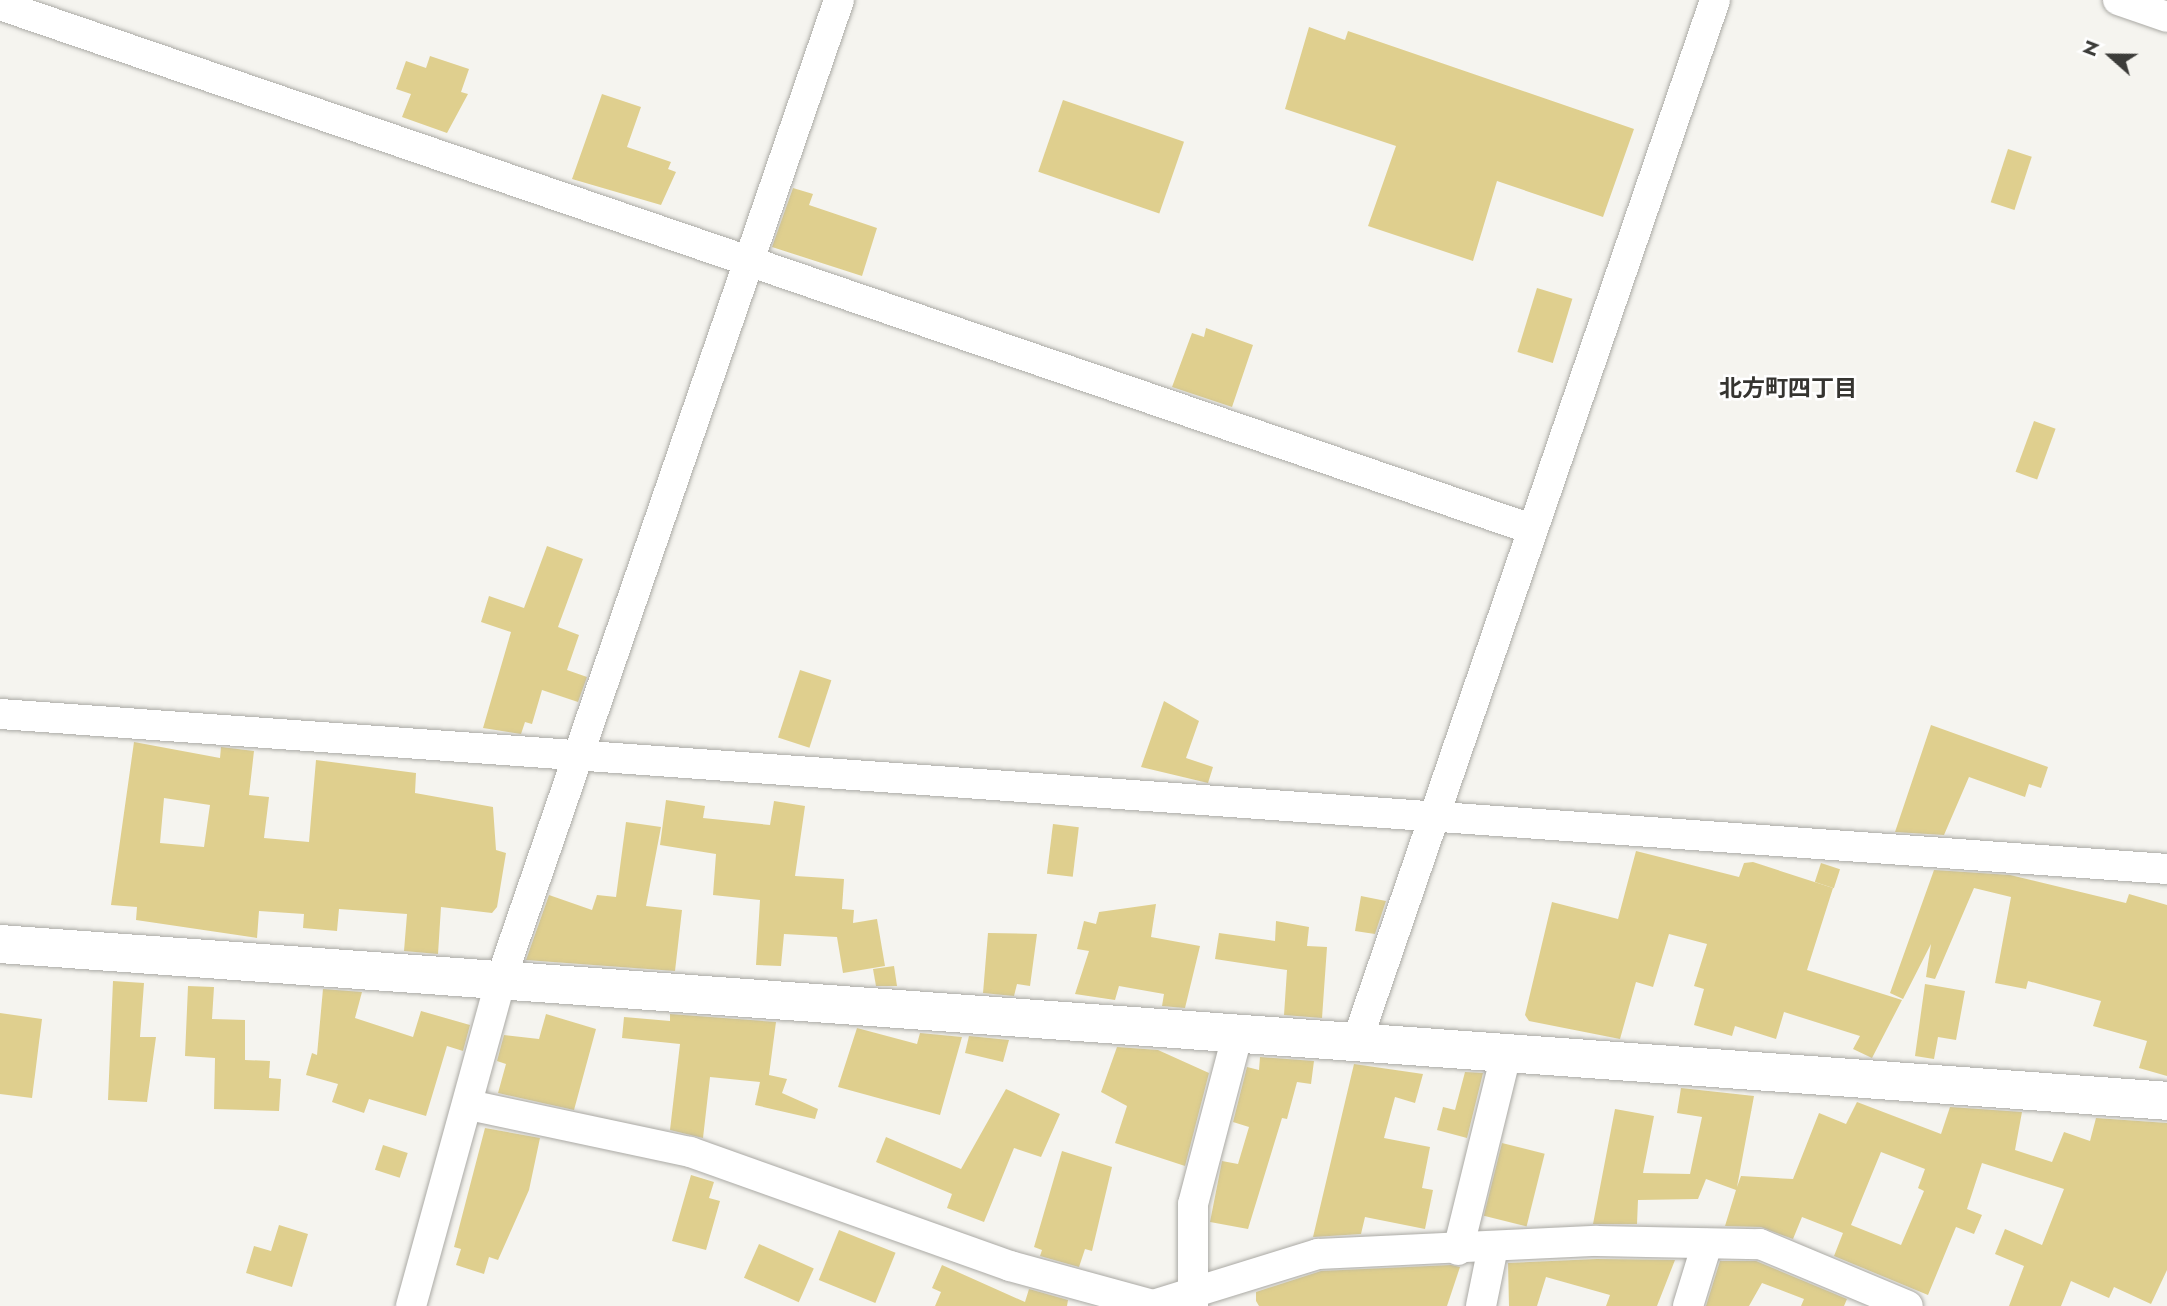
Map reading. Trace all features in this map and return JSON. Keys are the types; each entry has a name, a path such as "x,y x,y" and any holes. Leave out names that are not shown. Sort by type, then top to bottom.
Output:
{"street":[{"path":"411,1306 469,1105 501,978 575,755 750,261 839,0"},
{"path":"1356,1044 1436,818 1531,529 1715,0"},
{"path":"2118,0 2167,17"},
{"path":"0,5 1531,529"},
{"path":"0,714 2167,869"},
{"path":"0,944 501,978 1237,1036 2167,1101"},
{"path":"1192,1302 1193,1204 1237,1036"},
{"path":"1458,1250 1506,1054"},
{"path":"469,1105 690,1152 1084,1290 1153,1305 1192,1302 1318,1254 1458,1250 1597,1241 1760,1244 1908,1306"},
{"path":"1688,1306 1707,1244"},
{"path":"1482,1306 1493,1247"}],"building":[{"path":"1309,27 1345,40 1348,31 1634,129 1603,217 1497,181 1473,261 1368,226 1396,146 1285,109"},
{"path":"430,56 469,69 461,92 468,94 447,133 402,117 411,94 396,89 406,61 426,68"},
{"path":"602,94 641,107 627,147 671,162 668,169 676,172 661,205 572,179"},
{"path":"1063,100 1184,142 1159,214 1038,172"},
{"path":"2008,149 2032,157 2014,210 1991,202"},
{"path":"793,188 813,194 809,205 877,228 862,276 772,247"},
{"path":"1537,288 1572,299 1553,363 1517,352"},
{"path":"1206,328 1253,345 1232,407 1172,387 1192,333 1204,337"},
{"path":"2034,421 2056,429 2037,480 2016,472"},
{"path":"547,546 583,559 558,627 579,635 567,670 587,677 578,702 542,690 532,724 525,722 521,734 483,728 511,632 481,622 489,596 524,608"},
{"path":"800,670 831,680 809,748 778,738"},
{"path":"1164,701 1199,721 1186,758 1213,767 1208,783 1141,767"},
{"path":"1931,725 2048,767 2041,788 2029,784 2025,797 1969,777 1944,835 1895,832"},
{"path":"134,742 220,758 221,747 254,751 249,795 269,797 264,838 309,842 316,760 416,773 415,793 493,807 496,850 506,853 497,907 492,913 441,907 438,954 404,951 407,914 339,909 337,931 303,928 304,914 259,911 257,938 136,920 137,907 111,905","holes":["164,798 210,805 204,847 160,843"]},
{"path":"666,800 705,806 703,818 770,825 774,801 805,806 795,876 844,879 842,909 854,910 853,923 877,919 885,966 843,973 837,937 784,934 781,966 756,965 760,900 713,895 716,854 660,845"},
{"path":"626,822 661,827 646,906 682,910 675,971 526,960 549,895 592,910 597,895 616,897"},
{"path":"1053,824 1079,827 1073,877 1047,874"},
{"path":"1636,851 1739,877 1744,863 1753,862 1833,888 1807,970 1902,1000 1872,1058 1853,1049 1860,1036 1784,1012 1776,1039 1735,1026 1732,1036 1694,1025 1704,989 1694,986 1707,944 1669,934 1653,987 1636,982 1620,1039 1529,1021 1525,1015 1552,902 1618,919"},
{"path":"1821,863 1840,869 1834,888 1815,882"},
{"path":"1934,870 2010,875 2126,903 2129,894 2167,905 2167,1076 2139,1068 2147,1041 2093,1026 2101,1001 2028,981 2026,989 1995,983 2011,897 1974,888 1935,979 1926,977 1931,944 1903,999 1890,993"},
{"path":"1361,896 1386,901 1375,934 1355,931"},
{"path":"1156,904 1151,937 1200,946 1185,1008 1162,1006 1164,994 1119,986 1115,1000 1075,994 1089,951 1077,949 1084,921 1096,924 1099,912"},
{"path":"1276,921 1309,927 1307,946 1327,947 1322,1018 1284,1015 1287,970 1215,959 1219,933 1275,941"},
{"path":"988,933 1037,934 1030,986 1017,984 1014,996 983,993"},
{"path":"894,966 897,986 876,986 873,969"},
{"path":"113,981 144,983 140,1037 156,1037 147,1102 108,1100"},
{"path":"1925,984 1965,991 1956,1040 1938,1037 1934,1059 1915,1056"},
{"path":"188,986 214,987 212,1019 245,1020 245,1060 270,1061 269,1078 281,1079 279,1111 214,1109 215,1058 185,1056"},
{"path":"323,989 362,992 355,1018 413,1037 421,1011 470,1025 463,1051 447,1046 426,1116 369,1099 364,1113 332,1102 338,1084 306,1075 312,1053 317,1055"},
{"path":"0,1013 42,1019 32,1098 0,1094"},
{"path":"546,1014 596,1029 574,1110 498,1093 506,1064 497,1061 504,1035 539,1039"},
{"path":"670,1014 776,1022 769,1075 787,1079 782,1093 818,1109 815,1119 755,1105 760,1082 710,1077 703,1138 670,1130 680,1044 622,1038 624,1017 670,1021"},
{"path":"857,1028 917,1044 920,1033 962,1037 940,1115 838,1087"},
{"path":"969,1036 1009,1040 1003,1062 965,1053"},
{"path":"1117,1047 1158,1050 1209,1073 1185,1166 1115,1143 1127,1106 1101,1092"},
{"path":"1260,1057 1314,1061 1311,1084 1297,1082 1287,1119 1282,1118 1248,1229 1210,1222 1222,1161 1238,1164 1249,1127 1233,1122 1247,1067 1259,1070"},
{"path":"1354,1064 1423,1074 1415,1103 1395,1097 1384,1138 1430,1147 1422,1188 1433,1190 1425,1229 1365,1217 1361,1234 1313,1237"},
{"path":"1465,1072 1483,1073 1467,1138 1437,1130 1443,1107 1455,1110"},
{"path":"1681,1088 1754,1096 1737,1187 1741,1176 1793,1179 1819,1113 1846,1124 1857,1102 1941,1134 1950,1107 2022,1112 2015,1150 2052,1162 2064,1132 2090,1141 2096,1118 2167,1123 2167,1270 2151,1304 2114,1287 2109,1298 2071,1281 2061,1306 2009,1306 2024,1266 1995,1254 2005,1229 2042,1245 2064,1189 1982,1163 1967,1209 1982,1215 1974,1234 1956,1227 1928,1295 1834,1256 1843,1233 1802,1217 1793,1239 1761,1227 1725,1226 1736,1190 1706,1179 1698,1199 1638,1200 1637,1224 1593,1224 1615,1109 1654,1116 1643,1173 1690,1174 1702,1117 1677,1113","holes":["1881,1152 1925,1169 1918,1188 1924,1191 1901,1245 1851,1225"]},
{"path":"1006,1089 1060,1114 1041,1157 1014,1148 984,1222 947,1208 952,1194 876,1162 886,1137 961,1169"},
{"path":"485,1128 540,1138 529,1190 498,1260 489,1257 484,1274 456,1265 461,1249 454,1247"},
{"path":"1502,1143 1545,1154 1527,1226 1484,1216"},
{"path":"383,1145 408,1153 400,1178 375,1170"},
{"path":"1062,1151 1112,1167 1092,1251 1085,1249 1079,1267 1040,1256 1042,1250 1034,1247"},
{"path":"691,1175 714,1182 709,1198 720,1201 706,1250 672,1241"},
{"path":"279,1225 308,1234 292,1287 246,1273 254,1246 271,1251"},
{"path":"839,1230 896,1253 875,1303 819,1280"},
{"path":"759,1244 814,1268 799,1302 744,1278"},
{"path":"1597,1259 1675,1260 1657,1306 1606,1306 1610,1295 1546,1277 1537,1306 1509,1306 1508,1263"},
{"path":"1720,1261 1756,1261 1847,1299 1844,1306 1801,1306 1804,1299 1762,1283 1749,1306 1706,1306"},
{"path":"942,1265 1025,1302 1029,1289 1068,1300 1067,1306 935,1306 941,1292 932,1288"},
{"path":"1451,1265 1460,1267 1447,1306 1259,1306 1256,1301 1256,1292 1321,1271"}],"district":[{"name":"北方町四丁目","path":"1788,388"}]}
